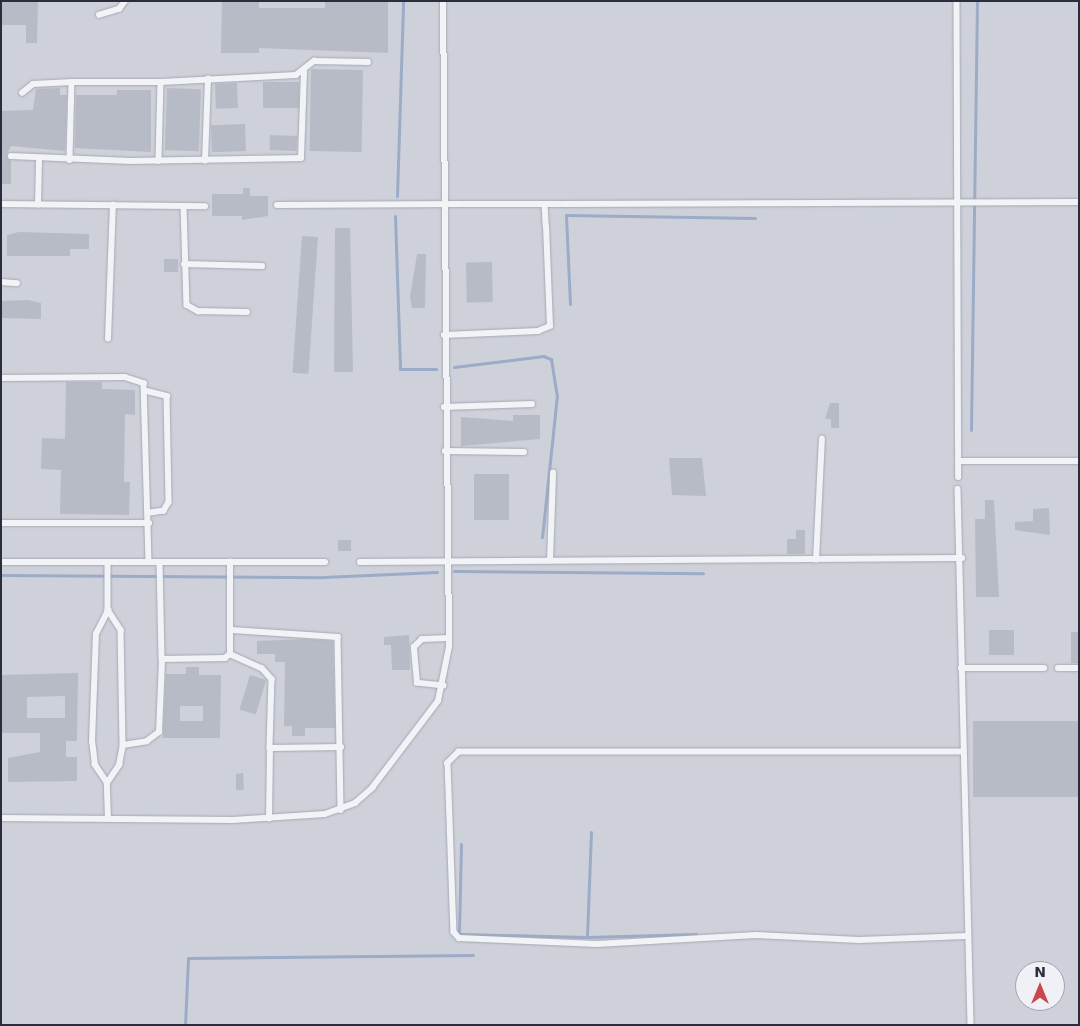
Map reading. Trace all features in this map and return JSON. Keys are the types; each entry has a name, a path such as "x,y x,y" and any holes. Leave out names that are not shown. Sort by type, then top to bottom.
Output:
{"lane":[{"path":"98,15 119,9 125,1"},
{"path":"1,818 269,819 341,810 355,803 390,767 444,686 449,638 449,561 444,407 443,1"},
{"path":"957,1 959,477"},
{"path":"11,156 39,160 159,161 301,158 304,72 314,61 368,62"},
{"path":"22,92 32,84 161,82 304,72"},
{"path":"205,161 208,79"},
{"path":"70,160 72,82"},
{"path":"159,161 161,82"},
{"path":"38,205 39,160"},
{"path":"277,205 445,206 463,204 1079,202"},
{"path":"1,204 205,206"},
{"path":"444,335 538,331 550,326 545,204"},
{"path":"108,339 113,205"},
{"path":"184,206 184,264 187,305 198,311 247,312"},
{"path":"184,264 262,266"},
{"path":"1,282 17,283"},
{"path":"1,378 125,377 140,380 147,391 149,562"},
{"path":"147,391 167,396 169,484 168,507 149,513"},
{"path":"444,407 532,404"},
{"path":"816,560 822,439"},
{"path":"445,451 524,452"},
{"path":"959,462 1079,461"},
{"path":"550,561 553,473"},
{"path":"958,489 962,558 961,668 971,1025"},
{"path":"1,523 149,523"},
{"path":"360,562 962,558"},
{"path":"1,562 325,562"},
{"path":"123,745 146,741 159,732 162,659 160,562"},
{"path":"162,659 225,658 230,654 232,630 230,562"},
{"path":"108,563 108,610 96,634 92,742 95,765 107,783 108,819"},
{"path":"107,783 119,765 123,745 121,630 108,610"},
{"path":"232,630 338,637 341,810"},
{"path":"444,686 417,683 414,646 422,639 449,638"},
{"path":"230,654 262,668 272,679 269,819"},
{"path":"961,668 1044,668"},
{"path":"1058,668 1079,668"},
{"path":"270,748 341,747"},
{"path":"963,752 459,752 448,763 454,932 459,938 598,944 766,934 859,940 968,936"}],"shaded area":[{"path":"1,1 1079,1 1079,1025 1,1025"}],"building":[{"path":"2,1 38,1 37,43 26,43 26,25 2,25"},
{"path":"222,1 259,1 259,8 325,8 325,1 388,1 388,53 259,48 259,53 221,53"},
{"path":"311,69 363,70 362,152 310,151"},
{"path":"263,82 299,82 299,108 263,108"},
{"path":"237,83 238,108 216,109 215,84"},
{"path":"60,88 60,95 67,95 65,151 11,146 6,156 11,161 11,184 1,184 1,111 33,110 36,89"},
{"path":"167,88 201,89 199,151 165,150"},
{"path":"117,90 151,90 151,152 75,148 76,95 117,95"},
{"path":"245,124 246,151 212,152 211,125"},
{"path":"270,135 297,136 296,151 269,150"},
{"path":"243,188 250,188 250,196 268,196 268,216 242,220 242,216 212,216 212,194 243,194"},
{"path":"335,228 350,228 353,372 334,372"},
{"path":"19,232 89,234 89,249 70,249 70,256 7,256 7,235"},
{"path":"302,236 318,237 308,374 292,373"},
{"path":"417,254 426,254 425,308 412,308 410,297"},
{"path":"164,259 178,259 178,272 164,272"},
{"path":"466,262 492,262 493,302 467,302"},
{"path":"28,300 41,303 41,319 1,318 1,301"},
{"path":"66,382 102,382 102,389 135,390 135,415 125,414 124,482 130,482 129,515 60,514 61,470 41,469 42,438 65,439"},
{"path":"830,403 839,403 839,428 831,428 831,419 825,419"},
{"path":"513,415 540,415 540,439 461,446 461,417 513,421"},
{"path":"669,458 702,458 706,496 672,495"},
{"path":"474,474 509,474 509,520 474,520"},
{"path":"985,500 994,500 999,597 976,597 975,519 985,519"},
{"path":"1049,508 1050,535 1015,530 1015,522 1033,521 1033,509"},
{"path":"796,530 805,530 805,554 787,554 787,539 796,539"},
{"path":"338,540 351,540 351,551 338,551"},
{"path":"989,630 1014,630 1014,655 989,655"},
{"path":"1071,632 1079,632 1079,663 1071,663"},
{"path":"409,635 410,670 392,670 391,645 384,645 384,637"},
{"path":"305,639 333,641 335,728 305,728 305,736 292,736 292,726 284,726 285,662 275,662 275,654 257,654 257,641"},
{"path":"186,667 199,667 199,675 221,675 220,738 163,738 166,674 186,674","holes":["180,706 203,706 203,721 180,721"]},
{"path":"78,673 77,741 66,741 66,757 77,757 77,781 8,782 8,758 40,752 40,733 2,733 1,675","holes":["65,696 65,718 27,718 27,697"]},
{"path":"250,675 266,680 256,714 239,709"},
{"path":"973,721 1079,721 1079,797 973,797"},
{"path":"243,773 244,790 236,790 236,774"}],"waterway":[{"path":"397,196 403,1"},
{"path":"971,430 977,1"},
{"path":"570,304 566,215 755,218"},
{"path":"395,216 400,369 436,369"},
{"path":"454,367 543,356 551,359 557,395 542,537"},
{"path":"454,571 703,573"},
{"path":"1,575 323,577 437,572"},
{"path":"591,832 587,937 696,934"},
{"path":"461,844 459,934 587,937"},
{"path":"185,1025 188,958 473,955"}]}
